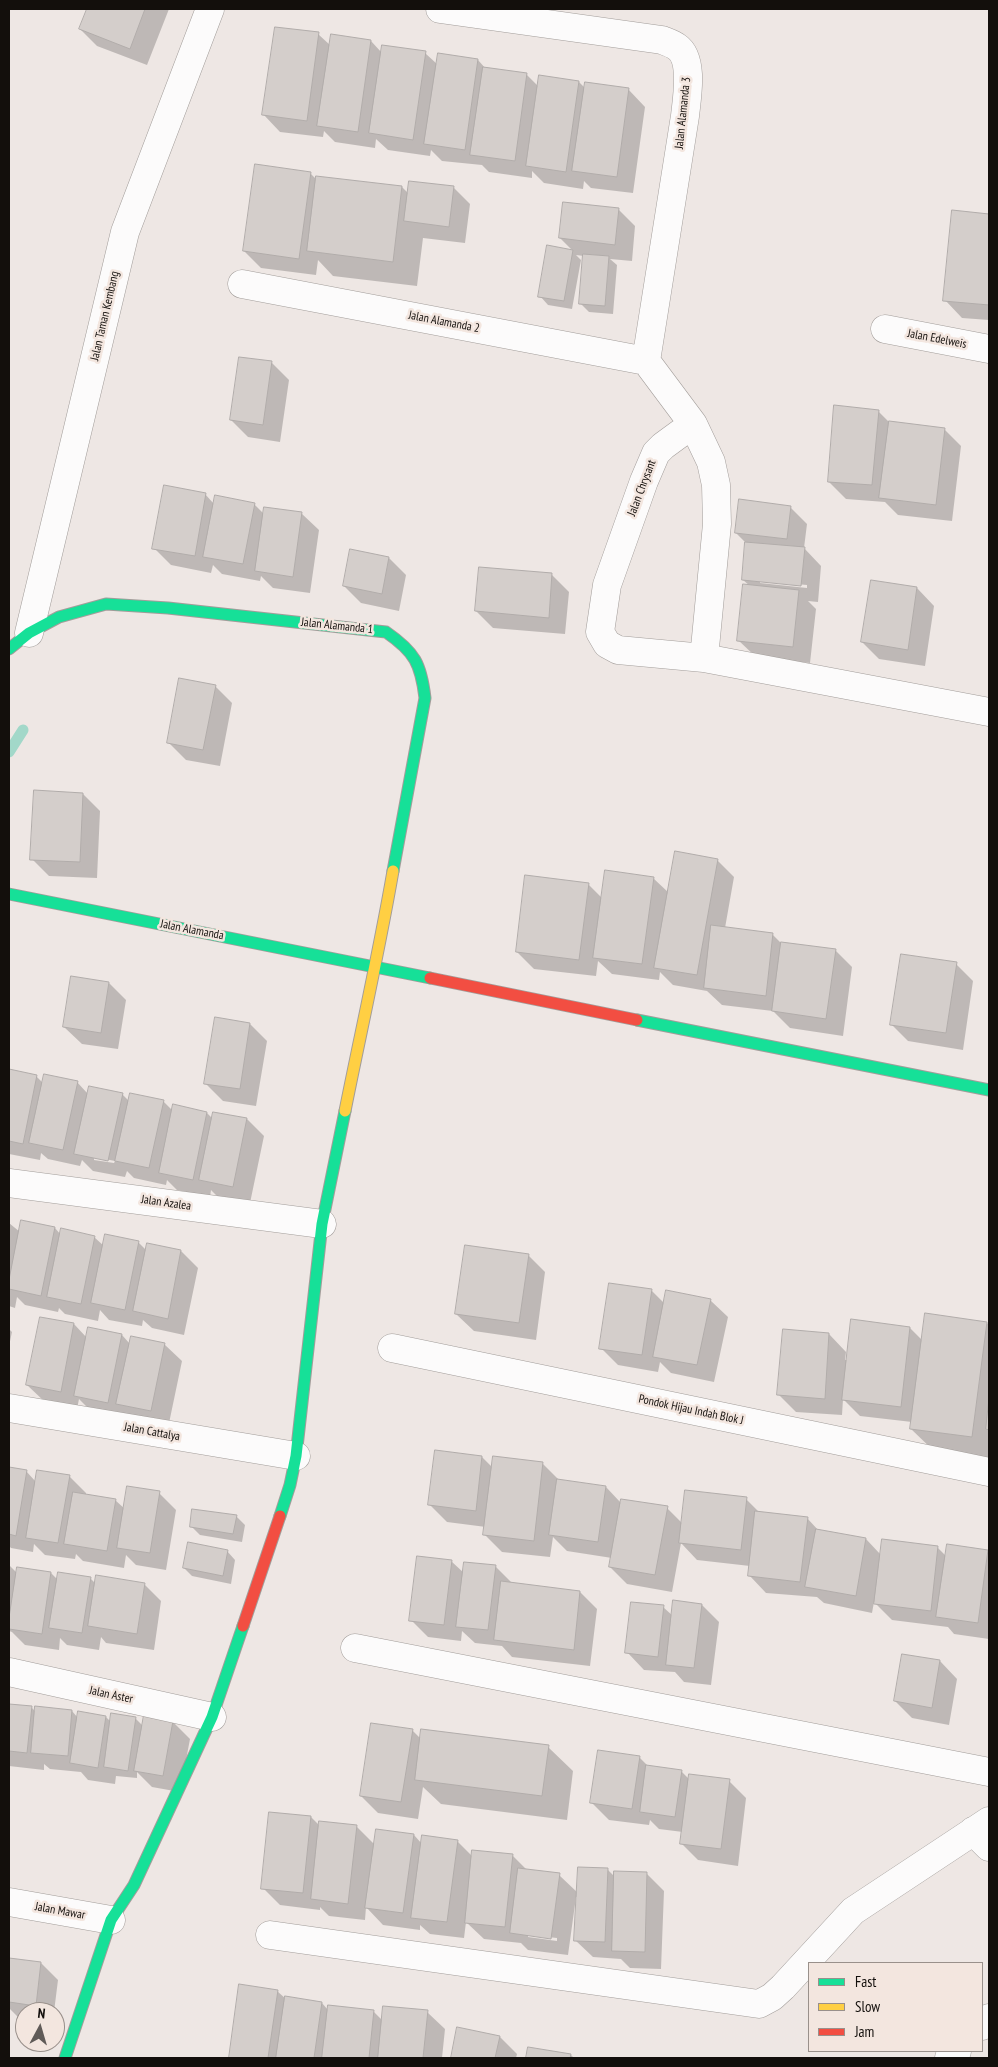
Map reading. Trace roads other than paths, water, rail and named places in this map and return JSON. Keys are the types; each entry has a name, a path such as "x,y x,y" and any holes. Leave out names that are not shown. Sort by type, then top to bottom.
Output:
{"street":[{"name":"Jalan Taman Kembang","path":"19,641 125,232 210,9"},
{"name":"Jalan Alamanda 3","path":"440,9 662,40 678,47 687,60 688,86 685,116 646,361"},
{"name":"Jalan Alamanda 2","path":"242,284 646,361"},
{"name":"Jalan Edelweis","path":"885,330 989,349"},
{"path":"646,361 693,424 711,462 716,485 717,524 704,658"},
{"name":"Jalan Chrysant","path":"693,424 656,453 644,481 606,585 600,632 607,644 618,650 704,658 989,712"},
{"name":"Jalan Alamanda 1","path":"19,641 60,617 106,604 168,608 386,632 406,645 419,662 425,698 376,967 364,1014 322,1224 296,1456 290,1485 212,1717 134,1886 111,1920 65,2058"},
{"name":"Jalan Alamanda","path":"9,894 989,1090"},
{"name":"Jalan Azalea","path":"9,1183 322,1224"},
{"name":"Pondok Hijau Indah Blok J","path":"392,1348 989,1472"},
{"name":"Jalan Cattalya","path":"9,1408 296,1456"},
{"path":"355,1648 989,1772"},
{"name":"Jalan Aster","path":"9,1672 212,1717"},
{"path":"270,1934 760,2004 772,1997 783,1987 853,1911 984,1833"},
{"name":"Jalan Mawar","path":"9,1902 111,1920"}],"waterway":[{"path":"9,752 23,730"}]}
